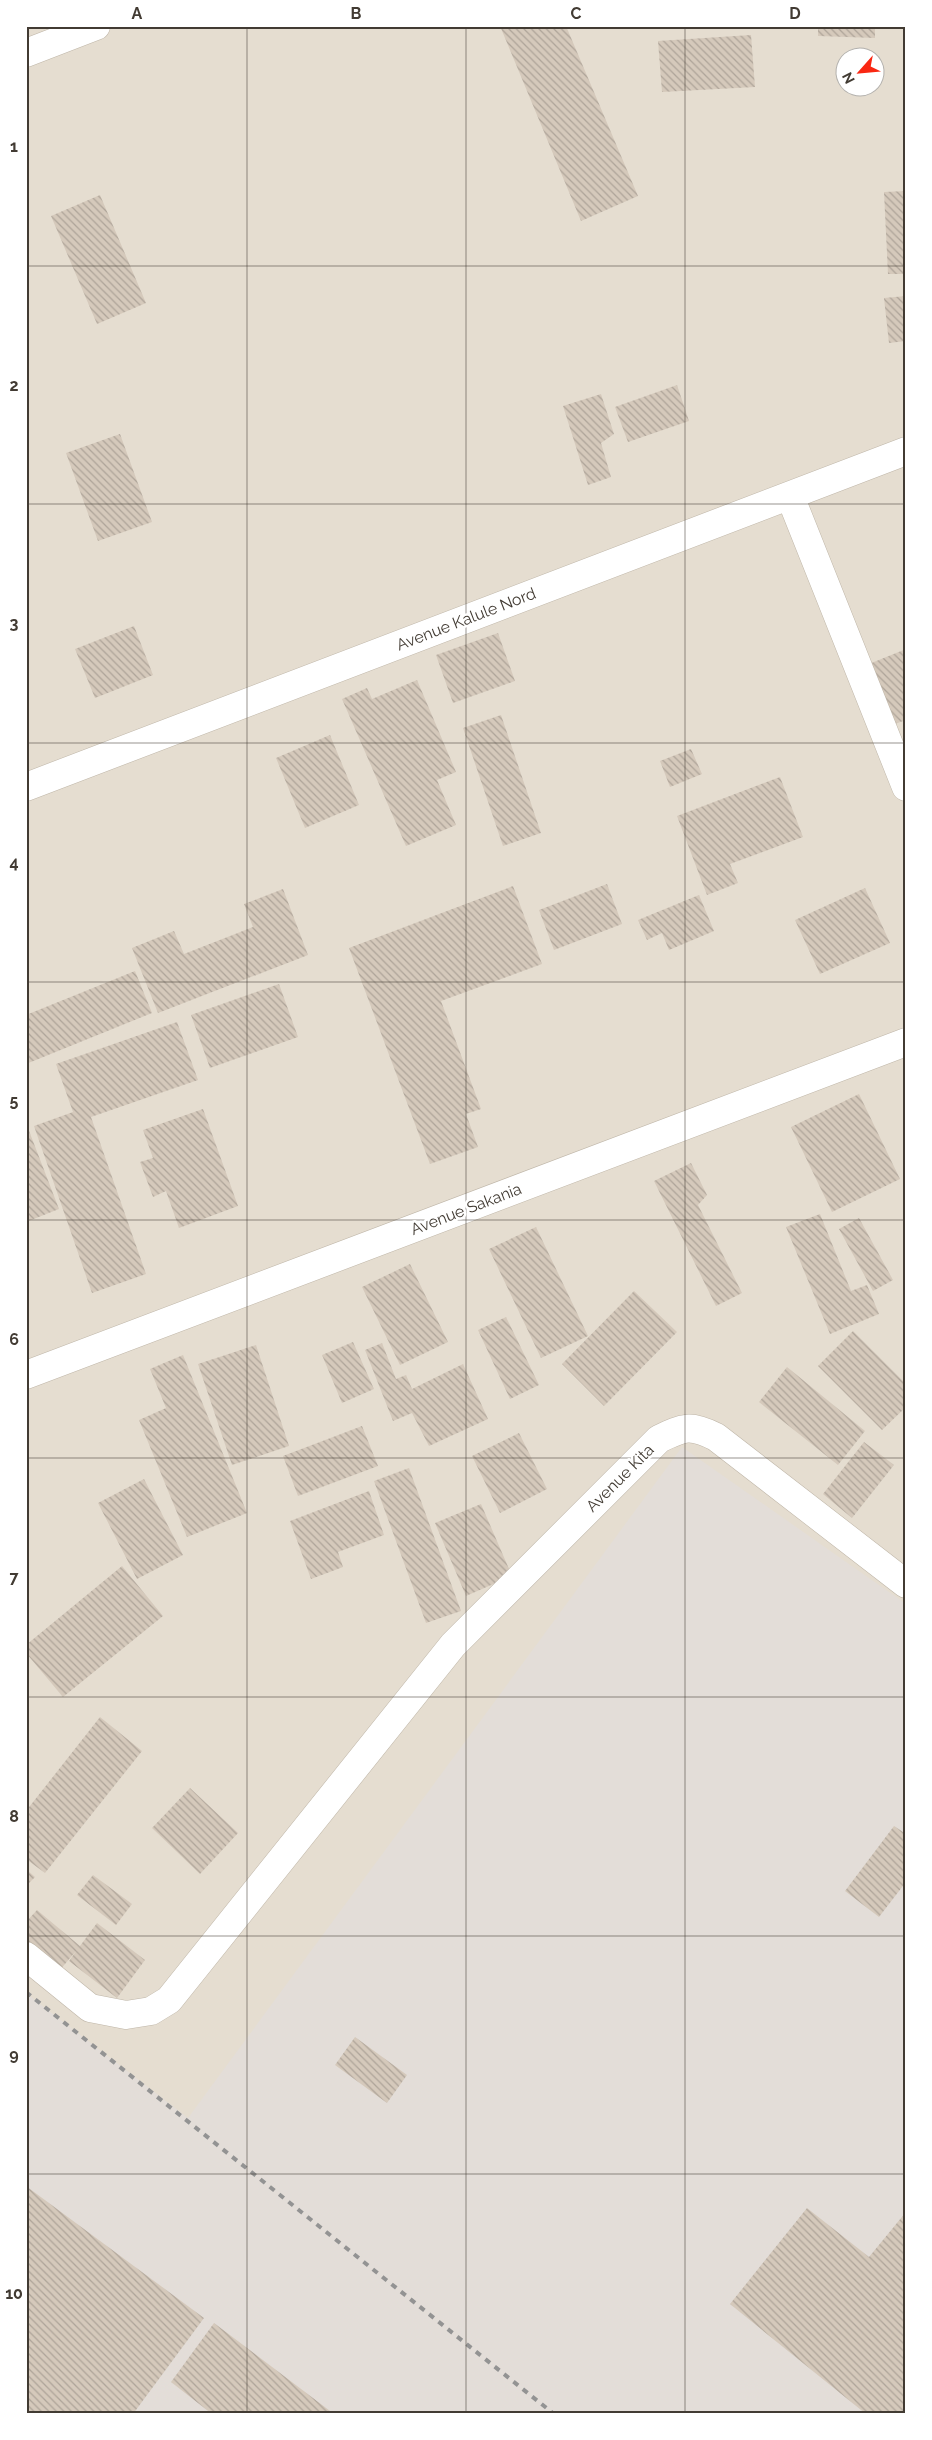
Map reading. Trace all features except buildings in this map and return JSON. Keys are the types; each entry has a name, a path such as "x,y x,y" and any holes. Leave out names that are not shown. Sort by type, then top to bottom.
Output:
{"street":[{"path":"26,53 96,26"},
{"name":"Avenue Kalule Nord","path":"26,787 906,452"},
{"path":"790,496 906,786"},
{"name":"Avenue Sakania","path":"26,1375 906,1042"},
{"name":"Avenue Kita","path":"26,1956 90,2008 126,2015 151,2011 169,2000 453,1645 659,1439 684,1427 706,1432 716,1437 906,1584"}],"shaded area":[{"path":"26,26 906,26 906,2414 26,2414"},
{"path":"682,1447 906,1604 906,2414 26,2414 26,1993 188,2118"}],"railway":[{"path":"26,1992 554,2414"}]}
